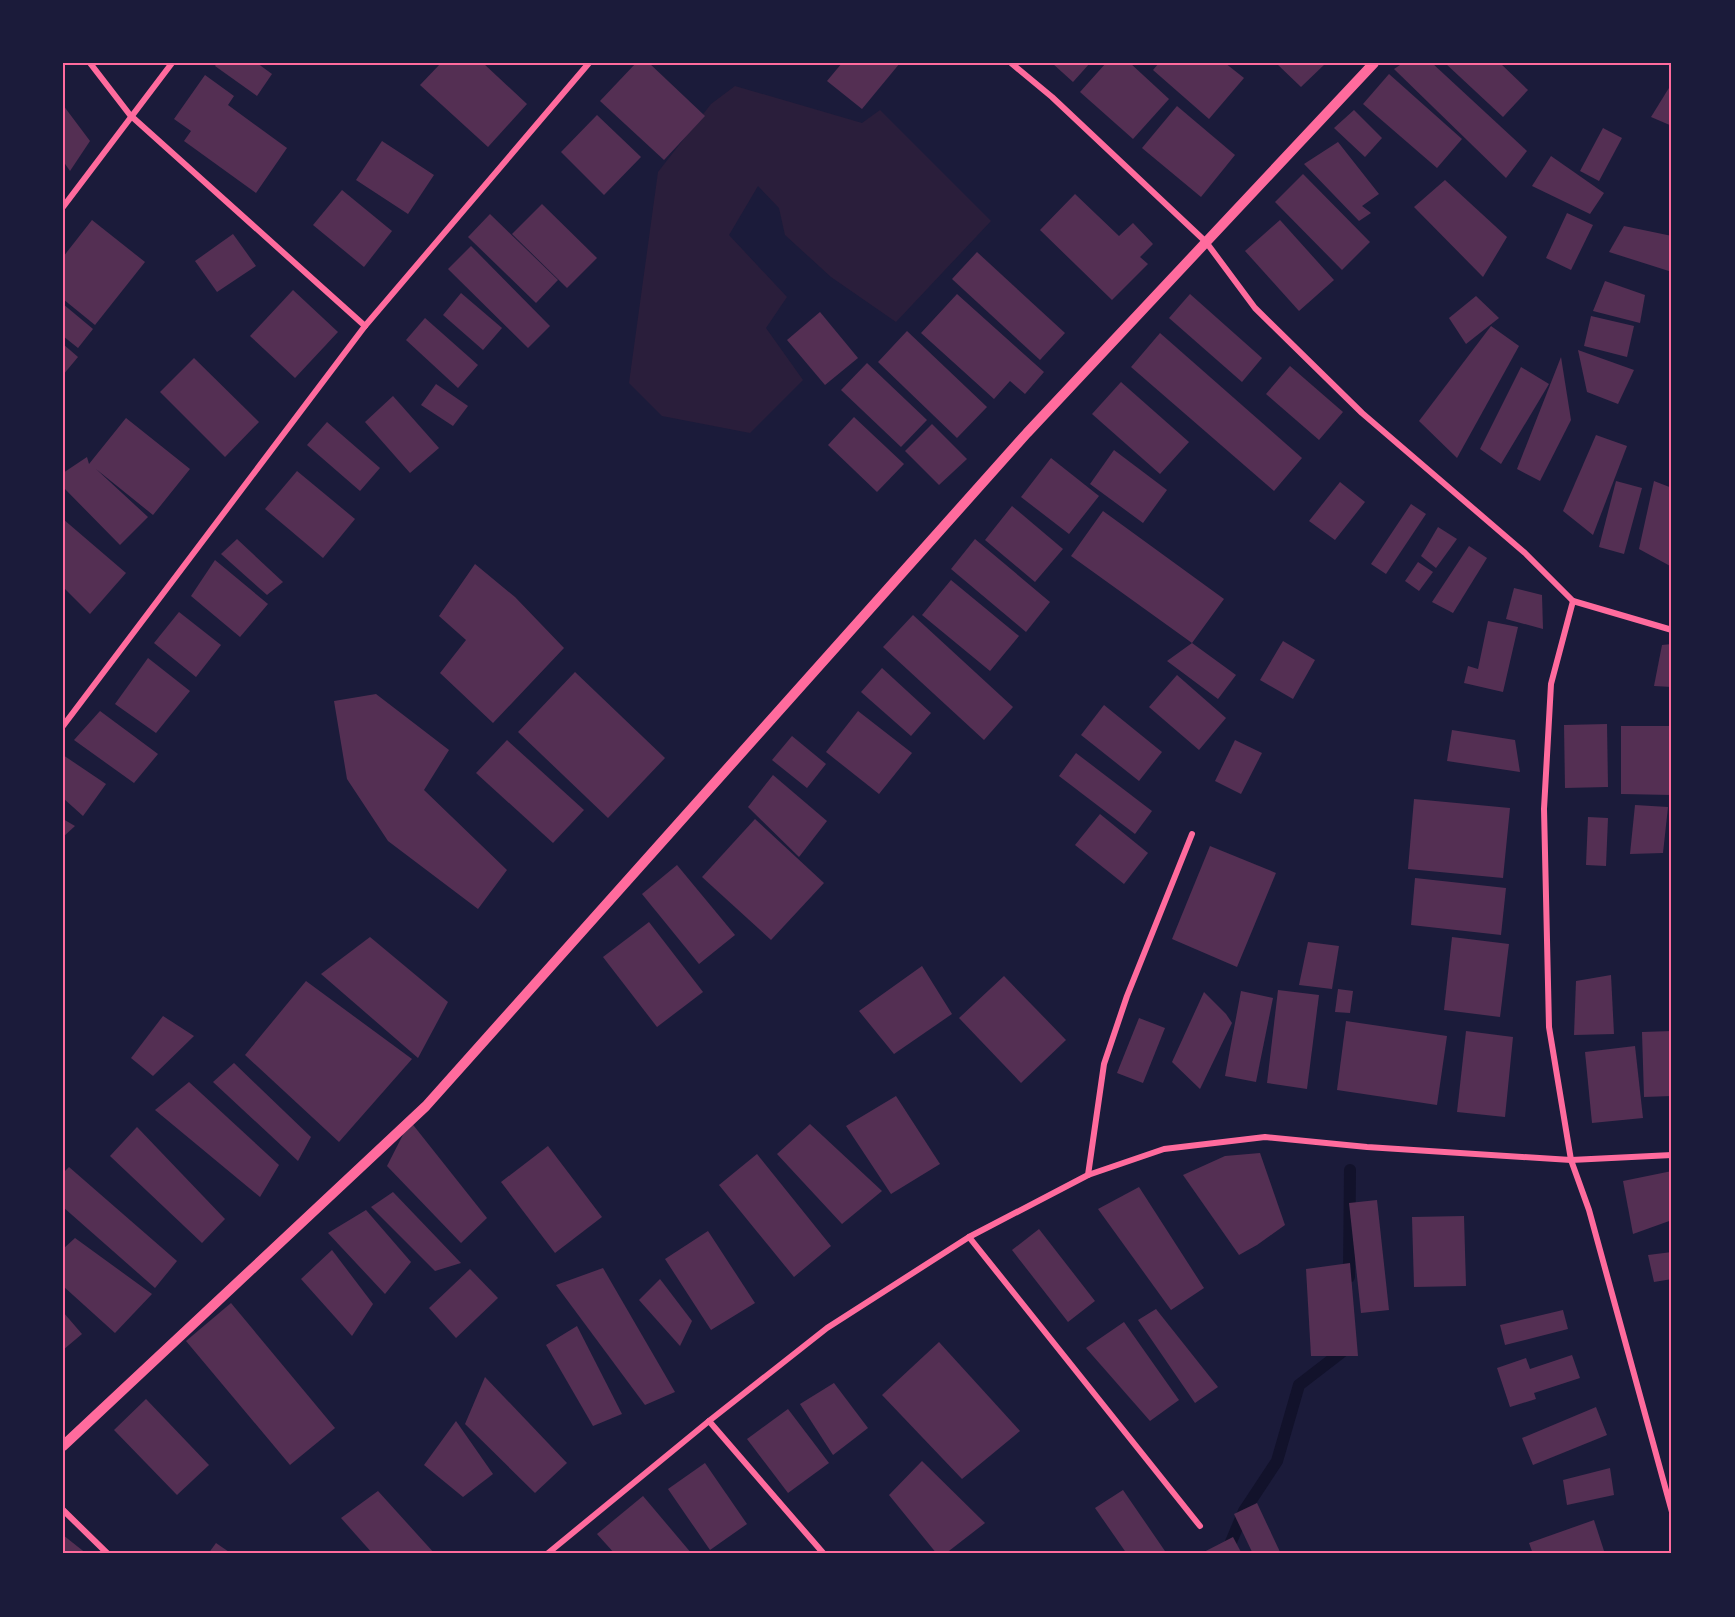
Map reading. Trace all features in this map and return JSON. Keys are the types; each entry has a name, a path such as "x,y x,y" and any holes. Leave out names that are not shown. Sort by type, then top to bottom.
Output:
{"street":[{"path":"90,63 130,116 365,326"},
{"path":"63,207 171,63"},
{"path":"63,726 365,326 589,63"},
{"path":"1011,63 1052,97 1206,242 1255,308 1362,413 1525,553 1573,601 1672,630"},
{"path":"63,1446 426,1106 1027,433 1374,63"},
{"path":"1573,601 1551,684 1544,809 1549,1027 1571,1160 1589,1210 1672,1512"},
{"path":"1088,1175 1104,1064 1127,996 1192,834"},
{"path":"548,1554 709,1420 826,1328 969,1237 1088,1175 1164,1149 1265,1137 1367,1147 1571,1160 1672,1155"},
{"path":"969,1237 1200,1526"},
{"path":"709,1420 824,1554"},
{"path":"63,1510 108,1554"}],"shaded area":[{"path":"735,86 862,123 880,110 991,221 896,322 831,277 785,235 779,208 758,186 729,235 787,297 766,328 803,380 750,433 662,416 629,383 658,172 711,104"}],"building":[{"path":"217,63 257,63 272,74 257,96 215,66"},
{"path":"441,63 483,63 527,104 488,147 420,85"},
{"path":"636,63 649,63 705,116 664,160 600,101"},
{"path":"842,63 900,63 862,109 827,81"},
{"path":"1052,63 1090,63 1073,82"},
{"path":"1106,63 1130,63 1169,99 1133,139 1080,92"},
{"path":"1159,63 1225,63 1244,78 1209,119 1153,70"},
{"path":"1276,63 1326,63 1301,87"},
{"path":"1403,63 1432,63 1527,151 1506,178 1394,69"},
{"path":"1445,63 1500,63 1528,90 1503,117"},
{"path":"1389,74 1462,139 1437,168 1363,104"},
{"path":"205,75 234,96 228,105 287,148 256,193 184,141 191,131 174,119"},
{"path":"1672,83 1672,126 1651,117"},
{"path":"63,105 90,141 70,171 63,161"},
{"path":"1177,106 1235,155 1201,197 1142,148"},
{"path":"1354,110 1382,138 1365,157 1334,128"},
{"path":"597,115 641,157 604,195 561,152"},
{"path":"1603,128 1622,138 1599,181 1580,171"},
{"path":"382,141 434,175 408,214 356,180"},
{"path":"1338,142 1379,194 1362,206 1371,213 1359,221 1304,164"},
{"path":"1551,156 1604,193 1590,214 1532,186"},
{"path":"1303,174 1370,242 1342,270 1275,202"},
{"path":"1445,180 1507,237 1483,277 1414,207"},
{"path":"342,190 392,231 364,267 313,225"},
{"path":"1075,194 1119,236 1133,223 1153,244 1140,257 1148,264 1112,300 1040,230"},
{"path":"542,204 597,258 567,288 512,234"},
{"path":"1567,213 1593,225 1571,270 1546,258"},
{"path":"490,214 558,280 536,303 468,237"},
{"path":"92,220 145,262 95,325 63,299 63,257"},
{"path":"1280,220 1334,280 1299,311 1245,251"},
{"path":"1624,226 1672,236 1672,272 1609,252"},
{"path":"233,234 256,266 217,292 195,261"},
{"path":"471,246 550,326 528,348 448,269"},
{"path":"977,252 1065,333 1040,360 952,279"},
{"path":"1605,281 1645,295 1640,323 1593,311"},
{"path":"293,290 338,332 295,378 250,336"},
{"path":"461,293 502,328 483,350 443,315"},
{"path":"957,294 1044,372 1025,394 1010,381 994,399 921,333"},
{"path":"1190,294 1262,358 1242,382 1169,318"},
{"path":"1476,296 1499,318 1466,344 1449,318"},
{"path":"63,304 93,329 78,348 63,336"},
{"path":"820,312 858,358 825,385 787,340"},
{"path":"1591,316 1634,326 1627,357 1584,346"},
{"path":"425,318 478,365 458,388 406,340"},
{"path":"1491,326 1519,346 1457,458 1419,421"},
{"path":"907,331 987,407 957,438 878,362"},
{"path":"1160,333 1302,458 1274,491 1131,367"},
{"path":"63,344 78,357 63,375"},
{"path":"1578,350 1634,370 1618,404 1587,392"},
{"path":"1561,357 1571,420 1540,481 1517,469"},
{"path":"194,358 259,422 225,457 160,392"},
{"path":"867,363 927,420 901,447 841,390"},
{"path":"1290,366 1343,412 1319,440 1266,394"},
{"path":"1521,367 1549,384 1501,464 1480,449"},
{"path":"1121,382 1189,442 1160,474 1092,414"},
{"path":"436,384 468,406 453,426 421,405"},
{"path":"393,396 439,448 410,473 365,422"},
{"path":"854,417 904,464 877,492 828,445"},
{"path":"126,418 190,469 153,515 96,469 148,517 120,545 63,487 63,473 87,457 89,464"},
{"path":"327,422 380,468 360,491 307,445"},
{"path":"932,424 967,459 939,485 905,451"},
{"path":"1596,435 1627,446 1593,535 1563,511"},
{"path":"1114,450 1167,490 1143,523 1090,484"},
{"path":"1051,458 1099,496 1069,534 1021,497"},
{"path":"297,471 355,519 323,558 265,509"},
{"path":"1616,481 1642,488 1624,554 1599,547"},
{"path":"1654,481 1672,488 1672,567 1639,549"},
{"path":"1340,482 1365,502 1335,540 1309,521"},
{"path":"1411,504 1426,514 1386,574 1371,564"},
{"path":"1012,506 1063,549 1035,582 985,540"},
{"path":"1103,511 1224,599 1192,643 1071,556"},
{"path":"63,519 126,573 90,614 63,587"},
{"path":"1438,527 1457,539 1436,568 1421,556"},
{"path":"237,539 283,582 267,595 221,554"},
{"path":"975,539 1050,602 1026,632 951,569"},
{"path":"1469,546 1487,558 1453,613 1432,602"},
{"path":"215,560 268,604 240,637 191,596"},
{"path":"1418,562 1433,572 1419,591 1405,581"},
{"path":"475,564 515,597 564,648 493,723 440,673 466,640 439,616"},
{"path":"951,580 1019,636 990,671 922,615"},
{"path":"1514,588 1542,595 1543,629 1506,619"},
{"path":"179,612 221,645 196,677 154,643"},
{"path":"913,615 1013,707 984,740 883,647"},
{"path":"1488,621 1518,627 1503,692 1464,683 1468,666 1478,669"},
{"path":"1283,641 1315,660 1293,699 1260,680"},
{"path":"1192,643 1236,675 1218,699 1167,661"},
{"path":"1672,644 1672,687 1654,686 1662,645"},
{"path":"148,658 190,691 156,733 115,704"},
{"path":"882,668 931,713 911,736 861,692"},
{"path":"575,672 665,758 608,818 518,732"},
{"path":"1177,675 1226,718 1199,750 1149,707"},
{"path":"376,694 449,750 424,790 507,870 478,909 388,841 347,779 334,701"},
{"path":"1104,705 1162,752 1139,781 1081,735"},
{"path":"100,711 158,754 134,783 74,740"},
{"path":"858,711 912,753 879,794 826,752"},
{"path":"1607,724 1608,787 1565,788 1564,725"},
{"path":"1621,726 1672,726 1672,795 1621,794"},
{"path":"1452,730 1515,740 1520,772 1447,761"},
{"path":"792,736 826,764 807,788 772,760"},
{"path":"507,740 584,810 553,843 476,773"},
{"path":"1235,740 1262,753 1241,794 1215,781"},
{"path":"1076,753 1152,811 1135,834 1059,776"},
{"path":"63,755 106,784 83,816 63,798"},
{"path":"773,775 827,821 799,857 748,807"},
{"path":"1414,799 1510,808 1503,878 1408,869"},
{"path":"1635,805 1668,807 1663,853 1630,854"},
{"path":"1100,814 1148,853 1124,884 1075,845"},
{"path":"1588,817 1608,818 1606,866 1586,865"},
{"path":"63,819 75,826 63,837"},
{"path":"755,819 824,883 771,940 702,877"},
{"path":"1210,846 1276,873 1237,967 1172,939"},
{"path":"677,865 735,935 699,964 642,894"},
{"path":"1415,878 1506,888 1501,935 1411,925"},
{"path":"649,922 703,992 657,1027 603,957"},
{"path":"370,937 448,1002 418,1058 321,974"},
{"path":"1452,937 1509,944 1500,1017 1444,1010"},
{"path":"1308,942 1339,946 1332,989 1299,985"},
{"path":"922,966 952,1014 894,1054 859,1011"},
{"path":"1611,975 1614,1034 1574,1035 1576,981"},
{"path":"1004,976 1066,1040 1021,1083 959,1018"},
{"path":"306,981 412,1059 339,1142 245,1055"},
{"path":"1338,989 1353,991 1350,1013 1335,1012"},
{"path":"1278,990 1319,995 1307,1089 1267,1083"},
{"path":"1241,991 1273,998 1256,1082 1225,1076"},
{"path":"1204,992 1232,1023 1200,1089 1172,1062"},
{"path":"163,1016 194,1036 153,1076 131,1058"},
{"path":"1139,1018 1165,1028 1143,1083 1117,1073"},
{"path":"1346,1021 1447,1036 1437,1105 1337,1090"},
{"path":"1466,1031 1513,1037 1505,1117 1457,1112"},
{"path":"1672,1031 1672,1096 1644,1097 1642,1032"},
{"path":"1635,1046 1643,1118 1592,1123 1585,1052"},
{"path":"234,1063 311,1137 298,1161 213,1082"},
{"path":"189,1082 279,1165 260,1197 155,1110"},
{"path":"896,1096 940,1164 891,1194 846,1126"},
{"path":"410,1121 487,1218 461,1243 387,1166"},
{"path":"810,1124 882,1191 842,1224 777,1154"},
{"path":"137,1127 225,1219 202,1243 110,1156"},
{"path":"548,1146 602,1217 555,1253 501,1182"},
{"path":"1260,1153 1285,1225 1239,1255 1183,1175 1225,1156"},
{"path":"757,1154 831,1246 794,1277 719,1185"},
{"path":"69,1167 177,1261 155,1288 63,1207 63,1173"},
{"path":"1672,1171 1672,1220 1633,1234 1623,1181"},
{"path":"1139,1187 1204,1288 1171,1310 1098,1209"},
{"path":"393,1192 461,1263 435,1271 371,1207"},
{"path":"1377,1200 1389,1310 1361,1313 1349,1203"},
{"path":"366,1210 411,1262 385,1294 328,1233"},
{"path":"1464,1216 1466,1286 1414,1287 1412,1217"},
{"path":"1039,1229 1095,1301 1068,1322 1012,1250"},
{"path":"708,1231 755,1303 711,1330 665,1259"},
{"path":"75,1238 152,1294 115,1333 63,1286 63,1249"},
{"path":"332,1250 373,1304 352,1336 301,1279"},
{"path":"1672,1252 1672,1279 1654,1282 1648,1255"},
{"path":"1350,1263 1358,1356 1311,1356 1306,1269"},
{"path":"603,1268 675,1392 645,1405 556,1285"},
{"path":"470,1269 498,1298 456,1338 429,1308"},
{"path":"660,1279 692,1321 680,1346 639,1300"},
{"path":"231,1303 335,1428 290,1465 186,1341"},
{"path":"1156,1309 1218,1387 1195,1403 1138,1320"},
{"path":"1563,1310 1568,1329 1505,1345 1500,1325"},
{"path":"63,1312 82,1334 63,1350"},
{"path":"1124,1322 1179,1400 1150,1421 1086,1348"},
{"path":"577,1326 622,1414 593,1426 546,1345"},
{"path":"939,1342 1020,1431 962,1479 882,1395"},
{"path":"1572,1355 1580,1378 1534,1393 1536,1399 1510,1407 1497,1368 1526,1358 1530,1369"},
{"path":"485,1377 567,1463 535,1493 465,1424"},
{"path":"834,1383 868,1428 833,1455 800,1404"},
{"path":"146,1399 209,1465 177,1495 114,1430"},
{"path":"1596,1407 1607,1435 1533,1465 1522,1438"},
{"path":"788,1409 829,1463 788,1493 747,1439"},
{"path":"456,1421 493,1474 463,1497 424,1465"},
{"path":"922,1461 985,1523 945,1554 937,1554 889,1495"},
{"path":"705,1463 747,1524 710,1550 668,1489"},
{"path":"1610,1468 1614,1495 1567,1505 1563,1480"},
{"path":"1123,1490 1167,1554 1127,1554 1095,1508"},
{"path":"378,1491 435,1554 373,1554 341,1518"},
{"path":"643,1496 692,1554 615,1554 597,1534"},
{"path":"1257,1503 1281,1554 1253,1554 1234,1514"},
{"path":"1594,1520 1605,1554 1533,1554 1529,1543"},
{"path":"63,1535 87,1554 63,1554"},
{"path":"1233,1537 1242,1554 1200,1554"},
{"path":"216,1543 232,1554 208,1554"}],"waterway":[{"path":"1349,1277 1350,1170"},
{"path":"1226,1554 1244,1511 1277,1461 1299,1385 1347,1348 1347,1345"}]}
